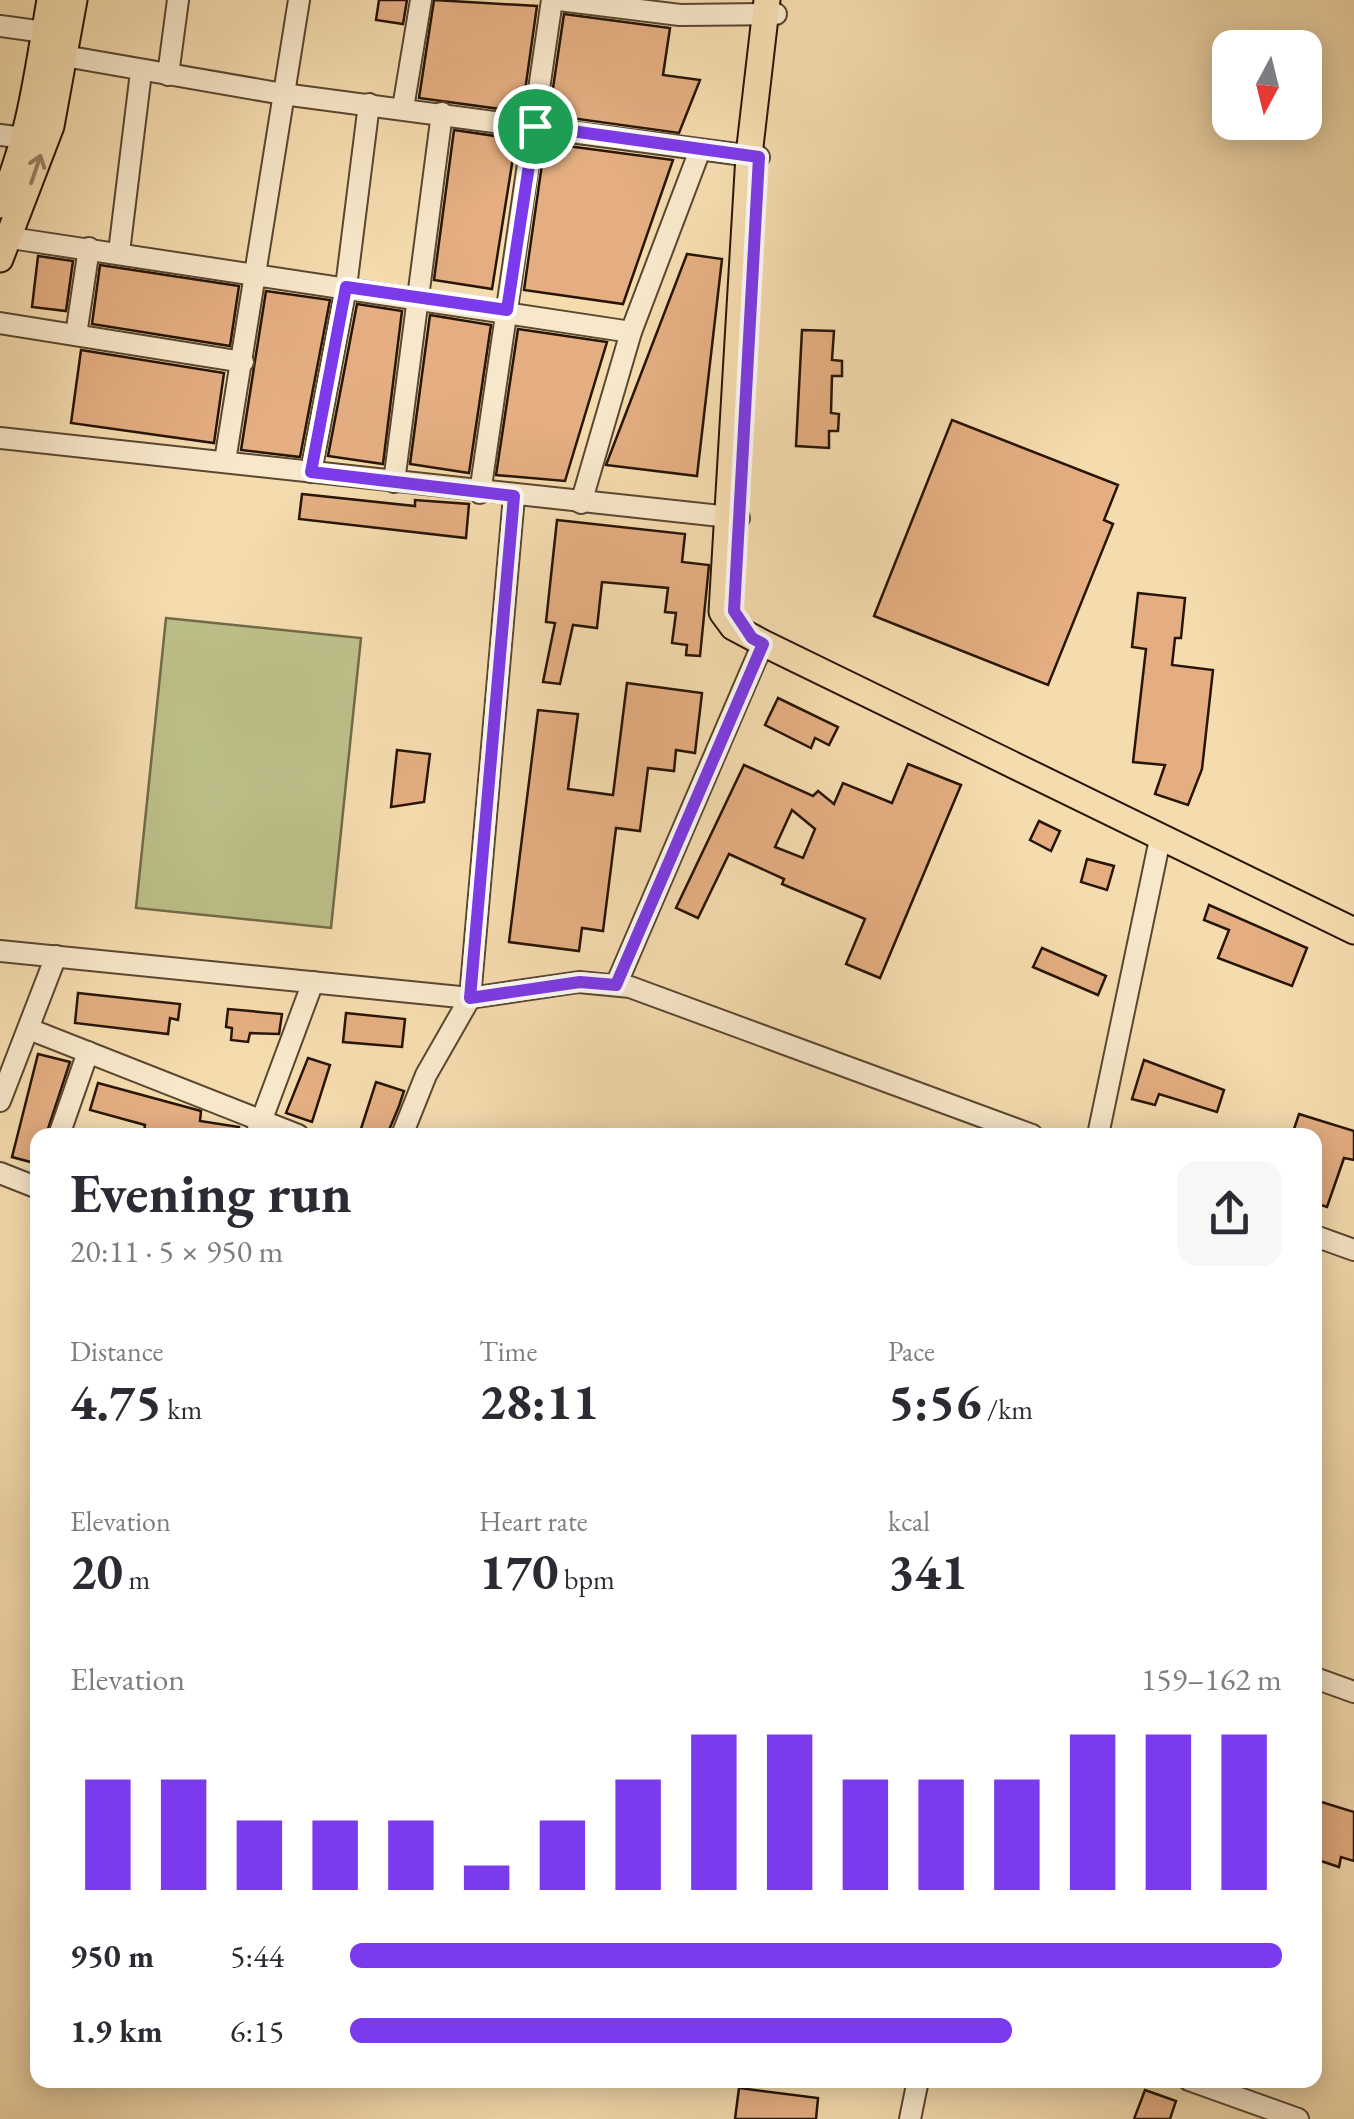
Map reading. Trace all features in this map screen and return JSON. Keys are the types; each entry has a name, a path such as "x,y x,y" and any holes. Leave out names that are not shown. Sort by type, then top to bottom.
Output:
{"main road":[{"path":"6,248 50,126 50,0"},
{"path":"0,204 12,136 74,0"},
{"path":"771,7 754,156 733,517 722,612 733,627 757,641 1354,931"}],"street":[{"path":"168,75 178,0"},
{"path":"225,461 298,0"},
{"path":"403,108 420,0"},
{"path":"480,492 556,0 680,15 771,7"},
{"path":"0,26 50,47 141,72 754,156"},
{"path":"120,252 141,72"},
{"path":"311,472 346,287 369,104"},
{"path":"394,482 442,113"},
{"path":"581,503 632,332 700,150"},
{"path":"6,248 120,252 632,332"},
{"path":"76,335 90,248"},
{"path":"0,323 243,362"},
{"path":"0,438 733,517"},
{"path":"405,1128 426,1075 470,998 514,496"},
{"path":"616,985 757,641"},
{"path":"1099,1128 1160,840"},
{"path":"0,951 470,998 580,982 616,985 643,991 1013,1128"},
{"path":"0,1101 56,956"},
{"path":"30,1030 259,1128 314,982"},
{"path":"61,1128 88,1052"},
{"path":"0,1174 30,1185"},
{"path":"1322,1239 1354,1250"},
{"path":"1322,1681 1354,1692"},
{"path":"910,2119 916,2088"},
{"path":"1211,2088 1298,2119"}],"green space":[{"path":"166,618 361,638 331,928 136,908"}],"building":[{"path":"379,0 407,0 403,24 376,20"},
{"path":"434,0 537,6 522,112 419,98"},
{"path":"564,14 670,28 663,75 700,80 679,133 549,115"},
{"path":"454,130 516,139 492,289 434,280"},
{"path":"545,143 673,160 623,304 524,290"},
{"path":"687,254 722,259 697,476 606,465"},
{"path":"38,256 73,261 66,311 32,307"},
{"path":"100,265 239,286 230,346 92,324"},
{"path":"266,291 330,300 300,457 241,450"},
{"path":"357,304 402,311 383,464 328,456"},
{"path":"430,315 491,325 469,473 410,464"},
{"path":"518,329 607,342 565,481 496,475"},
{"path":"802,330 834,331 832,360 842,361 842,376 832,376 831,413 839,414 838,431 829,431 829,448 796,446"},
{"path":"81,350 224,373 214,443 71,423"},
{"path":"952,420 1118,485 1104,520 1113,524 1048,685 874,616"},
{"path":"302,494 415,506 415,500 469,504 466,538 299,519"},
{"path":"557,520 685,534 682,562 709,565 700,656 686,655 687,645 672,643 676,613 665,612 668,588 602,582 597,628 573,625 560,684 543,682 555,623 546,622"},
{"path":"1138,593 1185,598 1181,638 1175,638 1172,665 1213,670 1202,769 1188,805 1155,794 1165,765 1133,762 1146,649 1132,647"},
{"path":"627,683 702,693 695,753 676,750 674,771 648,768 640,831 616,828 603,931 582,928 579,951 509,942 538,710 578,714 568,789 613,795"},
{"path":"778,698 838,727 829,745 815,738 811,748 765,725"},
{"path":"397,750 430,754 424,802 391,807"},
{"path":"908,764 961,785 880,978 846,964 865,919 782,884 784,879 729,854 698,918 676,908 744,765 813,796 818,791 834,804 843,783 892,803","holes":["792,810 815,829 803,858 775,847"]},
{"path":"1039,821 1060,831 1051,851 1030,840"},
{"path":"1087,859 1114,866 1107,890 1081,882"},
{"path":"1209,905 1307,948 1292,986 1218,958 1229,930 1204,920"},
{"path":"1042,948 1106,976 1098,995 1033,967"},
{"path":"78,993 180,1004 178,1020 170,1018 168,1034 75,1023"},
{"path":"228,1009 282,1014 279,1034 250,1033 248,1042 231,1040 232,1028 226,1027"},
{"path":"346,1013 405,1019 402,1047 343,1042"},
{"path":"38,1054 70,1062 48,1128 30,1128 30,1162 12,1157"},
{"path":"308,1058 330,1065 312,1122 286,1113"},
{"path":"1144,1060 1224,1090 1217,1112 1159,1094 1155,1105 1132,1099"},
{"path":"376,1082 404,1091 390,1128 361,1128"},
{"path":"98,1083 201,1111 200,1121 239,1127 145,1128 90,1110"},
{"path":"1299,1114 1354,1131 1354,1160 1344,1158 1327,1207 1322,1205 1322,1128 1294,1128"},
{"path":"1322,1802 1354,1812 1354,1861 1341,1857 1339,1867 1322,1861"},
{"path":"739,2088 818,2098 816,2119 735,2119"},
{"path":"1145,2090 1176,2101 1170,2119 1134,2119"}],"route":[{"path":"535,126 759,157 734,611 752,638 763,644 616,985 580,982 470,998 514,496 311,472 346,287 507,310 535,126"}]}
